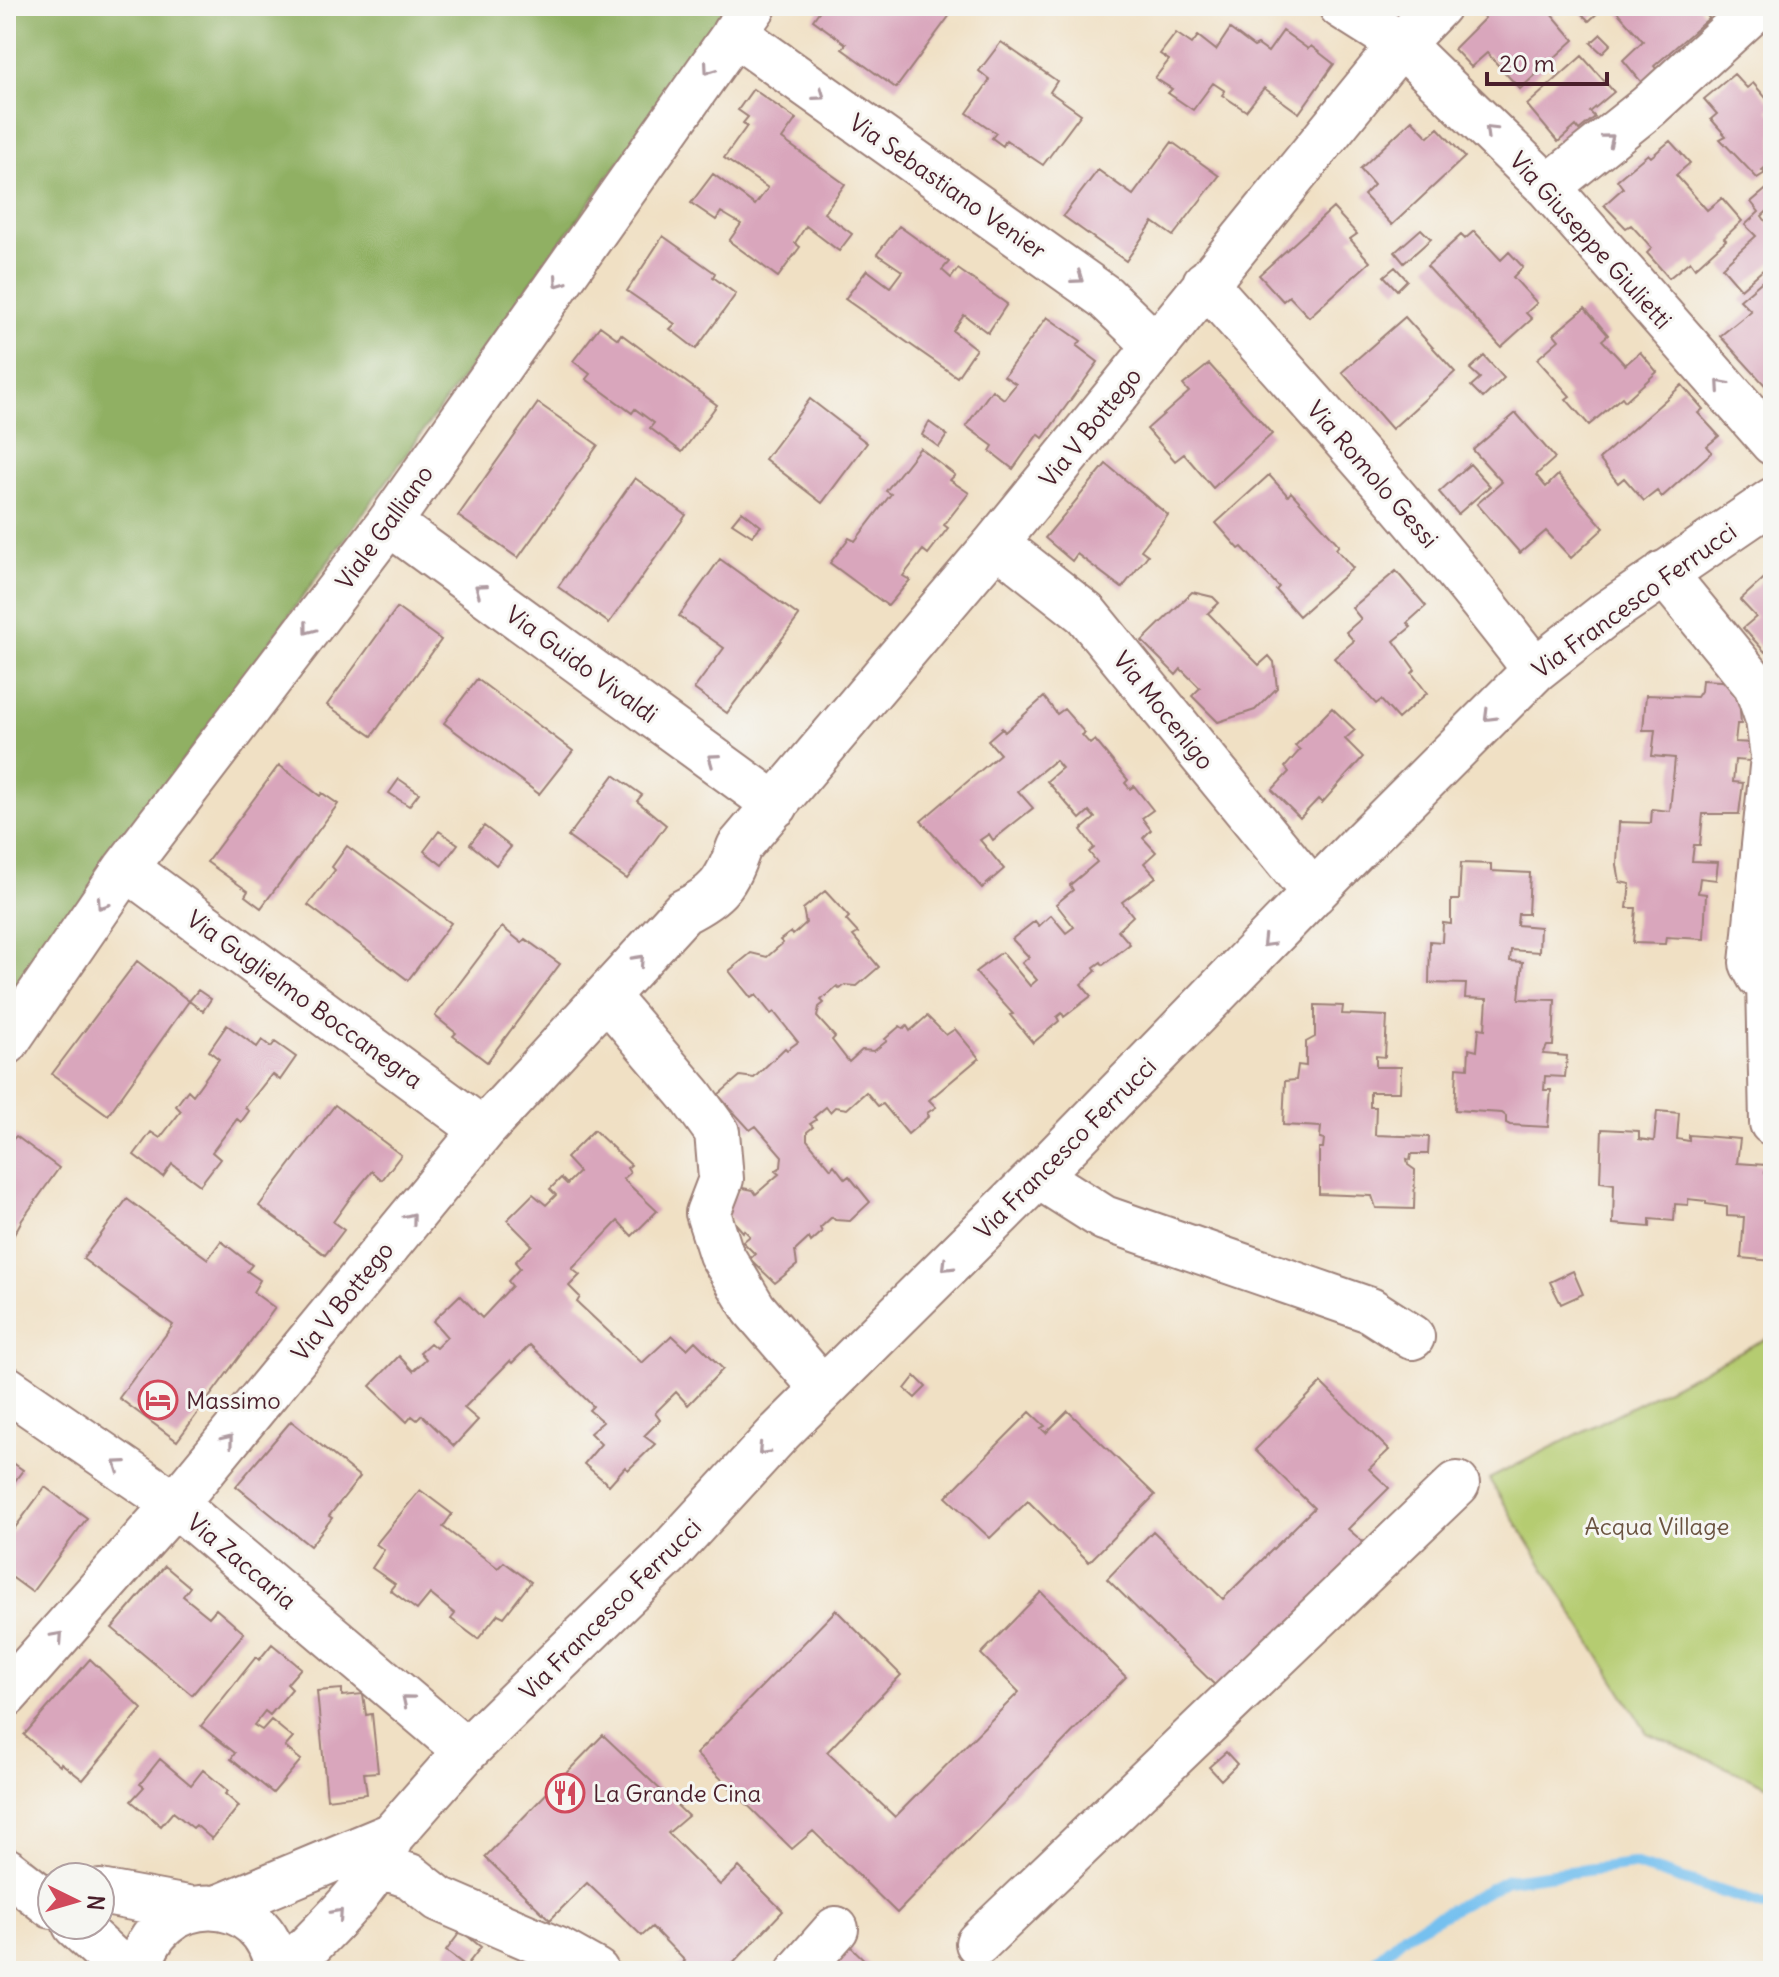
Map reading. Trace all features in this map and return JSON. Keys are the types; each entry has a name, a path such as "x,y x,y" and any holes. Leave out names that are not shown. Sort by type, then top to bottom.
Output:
{"street":[{"name":"Via Giuseppe Giulietti","path":"1341,6 1401,44 1548,187 1773,443"},
{"name":"Via V Bottego","path":"6,1695 175,1504 483,1130 683,912 709,899 727,880 739,847 996,543 1401,44 1438,6"},
{"path":"1548,187 1758,17"},
{"name":"Via Sebastiano Venier","path":"744,20 1105,297 1156,346"},
{"name":"Viale Galliano","path":"6,1043 126,868 389,523 744,20"},
{"name":"Via Romolo Gessi","path":"1205,283 1339,433 1496,619 1535,670"},
{"name":"Via Francesco Ferrucci","path":"285,1971 361,1891 386,1851 466,1751 666,1556 823,1389 1038,1176 1535,670 1606,614 1773,500"},
{"name":"Via Guido Vivaldi","path":"389,523 776,805"},
{"name":"Via Mocenigo","path":"996,543 1086,614 1314,893"},
{"path":"1664,573 1756,685 1768,720 1773,757 1752,963 1759,976 1771,980 1772,1123"},
{"name":"Via Guglielmo Boccanegra","path":"126,868 483,1130"},
{"path":"606,996 691,1096 717,1132 721,1179 708,1213 721,1254 754,1309 823,1389"},
{"path":"1038,1176 1104,1218 1370,1310 1412,1337"},
{"name":"Via Zaccaria","path":"6,1388 175,1504 466,1751"},
{"path":"978,1943 1457,1484"},
{"path":"386,1851 410,1876 439,1899 562,1952 596,1971"},
{"name":"Via Francesco Ferrucci","path":"139,1971 145,1948 156,1930 173,1917 386,1851"},
{"path":"116,1894 237,1914 254,1924 267,1940 277,1971"},
{"path":"799,1971 836,1929"},
{"path":"92,1941 125,1971"}],"green space":[{"path":"6,6 733,6 6,1004"},
{"name":"Acqua Village","path":"1773,1335 1773,1788 1647,1733 1489,1479"}],"building":[{"path":"823,6 938,6 950,15 896,88 842,49 846,44 813,20"},
{"path":"1488,6 1545,6 1574,40 1520,89 1487,53 1471,67 1454,49 1485,18 1481,14"},
{"path":"1587,6 1605,6 1589,21 1580,12"},
{"path":"1612,6 1698,6 1709,18 1654,66 1658,71 1642,83 1623,60 1643,41"},
{"path":"1230,29 1254,47 1258,45 1268,52 1283,31 1308,49 1311,46 1334,64 1299,113 1264,88 1246,111 1222,95 1225,91 1213,83 1193,110 1168,93 1172,89 1155,78 1169,60 1160,54 1176,33 1192,44 1198,36 1216,50"},
{"path":"1601,34 1611,44 1602,53 1591,43"},
{"path":"1001,42 1057,81 1050,92 1081,114 1043,165 1006,140 1003,146 992,138 996,133 967,113 990,80 979,71"},
{"path":"1582,56 1614,92 1590,112 1595,117 1579,130 1576,126 1558,142 1527,105"},
{"path":"1734,74 1747,88 1753,83 1773,106 1768,110 1773,115 1773,161 1757,178 1720,139 1726,136 1711,119 1717,114 1704,99"},
{"path":"753,89 796,119 782,139 845,184 824,213 852,234 839,251 806,226 795,243 800,247 778,277 729,241 741,224 721,212 716,220 691,203 713,174 755,205 768,188 724,158 747,126 743,123 748,117 738,110"},
{"path":"1412,120 1428,137 1438,128 1465,157 1392,225 1364,195 1374,185 1360,169"},
{"path":"1670,141 1690,163 1676,175 1707,210 1722,198 1742,221 1695,268 1690,261 1669,278 1647,253 1652,248 1631,225 1626,228 1604,205 1623,188 1617,180 1648,154 1651,157"},
{"path":"1172,142 1219,176 1173,236 1153,222 1126,261 1063,216 1098,170 1133,195"},
{"path":"1770,186 1773,206 1762,216 1773,231 1773,261 1741,289 1722,267 1756,236 1745,225 1759,212 1751,202"},
{"path":"1333,208 1357,234 1350,239 1370,262 1309,317 1289,296 1283,301 1259,275"},
{"path":"899,226 949,262 942,270 951,278 958,269 1007,304 988,333 964,315 953,331 976,349 957,377 845,299 867,270 890,287 902,271 877,254"},
{"path":"1421,229 1431,239 1404,263 1395,252"},
{"path":"1474,231 1501,260 1509,252 1523,267 1513,277 1537,303 1526,313 1532,319 1501,347 1427,266 1461,235 1465,239"},
{"path":"663,236 715,273 713,277 736,294 696,349 670,329 675,324 627,291"},
{"path":"1395,267 1407,280 1397,290 1384,276"},
{"path":"1773,272 1773,394 1720,336 1751,311 1740,300"},
{"path":"1585,308 1608,335 1602,340 1625,365 1640,352 1657,372 1625,401 1622,397 1589,425 1566,399 1570,396 1537,359 1559,340 1554,334"},
{"path":"1047,317 1081,341 1077,346 1098,362 1043,438 1038,434 1013,469 990,451 993,446 966,426 992,390 1004,399 1016,384 1004,376"},
{"path":"1405,317 1455,372 1392,429 1342,372"},
{"path":"600,326 618,339 621,334 717,405 682,452 650,428 654,423 635,409 632,413 586,379 590,374 573,361"},
{"path":"1484,356 1504,378 1483,398 1471,386 1480,378 1470,369"},
{"path":"1209,364 1272,434 1213,488 1184,454 1175,461 1147,429 1189,392 1183,385"},
{"path":"1682,385 1703,409 1698,413 1719,436 1707,446 1712,452 1662,497 1657,491 1644,501 1624,478 1618,483 1599,459"},
{"path":"810,399 867,443 822,503 765,459"},
{"path":"538,403 598,445 518,558 458,516"},
{"path":"1516,413 1555,458 1536,475 1546,487 1558,475 1604,528 1571,558 1546,531 1520,553 1477,504 1502,482 1473,450"},
{"path":"929,422 947,435 939,447 922,435"},
{"path":"920,448 955,475 950,480 969,493 944,525 948,528 928,554 923,550 903,576 910,580 888,606 830,563 849,538 855,541 891,494 886,491"},
{"path":"1106,464 1168,515 1141,550 1148,555 1122,588 1077,554 1072,561 1045,538"},
{"path":"1470,464 1490,486 1458,514 1439,492"},
{"path":"1269,475 1288,496 1291,492 1339,545 1336,549 1353,568 1299,616 1276,590 1279,587 1216,523"},
{"path":"635,478 686,515 609,623 558,587"},
{"path":"742,511 761,526 752,536 732,523"},
{"path":"720,559 799,616 727,713 694,689 724,648 679,616"},
{"path":"1396,571 1426,606 1407,623 1411,627 1394,641 1427,693 1398,719 1381,700 1376,704 1334,658 1354,641 1346,632 1361,619 1352,608"},
{"path":"1771,572 1773,645 1765,652 1743,628 1756,617 1740,600"},
{"path":"1192,592 1213,597 1219,603 1208,613 1259,665 1269,656 1274,662 1277,688 1255,710 1218,722 1192,696 1200,688 1181,669 1176,675 1142,641"},
{"path":"397,608 441,640 372,736 327,705"},
{"path":"477,679 573,751 539,794 444,723"},
{"path":"1702,680 1738,682 1741,724 1737,724 1735,742 1752,743 1750,761 1735,760 1733,782 1743,783 1739,814 1703,814 1700,845 1694,845 1692,861 1718,862 1716,880 1700,878 1698,893 1706,894 1704,939 1666,937 1665,944 1633,943 1636,908 1627,908 1630,884 1620,882 1617,865 1619,822 1651,823 1652,809 1670,811 1675,758 1652,756 1655,730 1643,730 1646,695 1697,697"},
{"path":"1044,697 1057,714 1064,709 1085,733 1082,735 1090,744 1095,740 1128,780 1125,783 1130,789 1134,786 1153,810 1142,818 1151,830 1143,838 1156,852 1144,863 1156,877 1122,902 1133,916 1118,930 1130,944 1103,965 1101,962 1094,967 1096,971 1081,984 1091,996 1064,1017 1062,1013 1057,1017 1059,1021 1033,1043 1010,1015 1013,1014 975,972 1002,952 1030,986 1037,980 1022,963 1029,957 1012,939 1035,921 1039,926 1051,915 1066,933 1074,927 1056,904 1073,890 1070,885 1097,862 1089,852 1094,848 1081,830 1095,818 1089,811 1080,819 1047,781 1062,768 1055,760 1018,791 1033,808 993,840 989,834 980,840 1004,869 982,888 921,821 1000,754 988,740 1002,728 1005,732"},
{"path":"1332,708 1355,730 1345,739 1363,757 1322,803 1318,799 1300,818 1272,790 1289,772 1285,767 1300,750 1295,746"},
{"path":"279,765 320,796 322,793 338,804 261,908 245,896 248,891 207,862"},
{"path":"614,775 642,795 637,801 666,825 627,879 568,837"},
{"path":"399,779 419,793 409,806 389,793"},
{"path":"484,826 511,847 496,865 470,844"},
{"path":"439,831 458,844 442,865 424,851"},
{"path":"347,846 451,923 408,980 308,905 335,870 332,867"},
{"path":"1461,863 1491,864 1491,871 1530,873 1528,914 1518,914 1517,925 1540,927 1539,952 1511,950 1510,961 1523,962 1519,999 1555,1000 1553,1046 1547,1046 1543,1054 1567,1056 1565,1077 1545,1076 1544,1090 1551,1090 1548,1127 1510,1125 1502,1113 1455,1110 1457,1067 1468,1068 1469,1049 1477,1051 1479,1028 1485,1029 1487,999 1465,998 1466,984 1429,983 1430,941 1442,942 1443,923 1451,924 1451,900 1459,900"},
{"path":"825,891 849,917 846,920 858,933 853,936 879,967 857,986 845,985 840,989 837,986 821,1000 824,1003 819,1007 817,1017 835,1037 832,1040 849,1062 862,1050 874,1051 900,1026 904,1029 907,1026 910,1031 927,1016 946,1035 955,1029 979,1058 929,1100 936,1107 908,1134 883,1104 878,1106 866,1092 847,1109 835,1107 830,1112 826,1107 814,1117 816,1120 810,1124 813,1127 807,1132 807,1140 831,1169 834,1165 845,1179 849,1176 870,1202 850,1221 832,1217 820,1228 822,1232 811,1242 809,1238 795,1251 797,1265 775,1283 750,1259 755,1254 743,1242 750,1236 721,1207 743,1188 756,1194 779,1174 775,1171 781,1167 782,1156 756,1126 750,1130 718,1095 740,1076 754,1078 785,1048 787,1050 798,1042 774,1012 771,1014 756,995 751,998 729,971 751,953 767,957 783,943 780,940 791,932 793,935 806,923 803,909"},
{"path":"502,927 522,943 525,939 560,964 487,1062 453,1036 456,1033 435,1016"},
{"path":"137,961 189,1001 108,1115 52,1074"},
{"path":"198,990 211,999 203,1011 189,1001"},
{"path":"1315,1005 1343,1006 1342,1014 1387,1016 1385,1057 1376,1056 1376,1067 1401,1067 1400,1092 1370,1092 1370,1107 1376,1107 1375,1135 1429,1137 1428,1154 1411,1154 1410,1160 1407,1159 1408,1165 1415,1170 1414,1209 1376,1208 1372,1196 1319,1194 1319,1148 1323,1148 1324,1139 1320,1138 1321,1127 1283,1125 1285,1081 1296,1080 1298,1065 1306,1066 1306,1042 1315,1037"},
{"path":"227,1025 257,1047 262,1040 271,1047 275,1042 296,1057 280,1080 272,1074 245,1108 249,1111 241,1122 237,1119 212,1152 220,1159 200,1185 172,1164 163,1177 134,1155 151,1132 160,1138 181,1111 176,1106 188,1090 193,1095 219,1059 209,1051"},
{"path":"335,1105 401,1155 382,1180 372,1171 353,1194 333,1222 344,1230 325,1255 259,1206"},
{"path":"1657,1111 1679,1113 1677,1139 1689,1141 1689,1135 1740,1139 1737,1163 1766,1165 1765,1173 1773,1173 1773,1261 1741,1258 1744,1217 1727,1216 1727,1207 1706,1204 1706,1201 1688,1199 1688,1205 1675,1204 1674,1221 1650,1219 1650,1227 1613,1224 1614,1184 1600,1182 1602,1129 1639,1131 1639,1139 1654,1141"},
{"path":"594,1130 631,1165 627,1168 630,1173 623,1179 657,1211 632,1236 618,1221 572,1269 580,1275 569,1286 580,1297 577,1302 642,1363 672,1335 687,1349 695,1341 723,1369 688,1405 676,1392 655,1413 660,1420 644,1436 655,1444 628,1470 625,1467 609,1485 584,1464 601,1444 590,1433 603,1422 589,1410 593,1406 530,1345 464,1408 478,1420 454,1446 422,1415 417,1420 412,1416 407,1422 370,1386 399,1356 413,1371 426,1359 420,1352 430,1343 436,1348 447,1337 433,1321 460,1295 482,1318 512,1286 508,1281 520,1268 515,1262 532,1245 507,1220 533,1194 546,1205 556,1195 550,1189 561,1178 567,1184 579,1172 566,1158"},
{"path":"16,1136 59,1168 22,1220 6,1249 6,1146"},
{"path":"127,1199 208,1259 221,1241 252,1265 247,1271 260,1280 253,1292 275,1308 177,1441 119,1398 173,1325 83,1259"},
{"path":"1573,1271 1583,1294 1561,1304 1550,1282"},
{"path":"915,1376 926,1387 915,1398 905,1389"},
{"path":"1321,1383 1389,1450 1369,1469 1389,1488 1348,1529 1369,1547 1225,1695 1107,1579 1153,1531 1223,1599 1314,1508 1255,1450"},
{"path":"1068,1411 1155,1495 1089,1562 1028,1501 990,1538 946,1497 1030,1412 1045,1426 1041,1428 1046,1433"},
{"path":"291,1421 360,1477 310,1546 236,1486"},
{"path":"6,1458 23,1470 6,1493"},
{"path":"45,1487 87,1518 32,1592 6,1573 6,1540"},
{"path":"420,1490 452,1514 443,1527 498,1568 504,1562 531,1582 504,1617 498,1614 478,1639 451,1619 455,1614 430,1594 417,1610 390,1590 395,1584 372,1568 384,1550 376,1544"},
{"path":"165,1566 190,1587 183,1596 209,1617 216,1609 244,1633 192,1695 112,1628"},
{"path":"1041,1592 1126,1677 897,1913 813,1831 792,1849 696,1754 836,1610 901,1675 827,1752 895,1817 1019,1692 981,1654"},
{"path":"272,1644 301,1668 287,1684 292,1689 270,1715 265,1711 254,1725 262,1730 271,1720 293,1738 285,1747 301,1760 273,1793 231,1759 235,1753 201,1726 256,1657 259,1660"},
{"path":"90,1659 142,1709 83,1780 61,1763 60,1766 24,1735"},
{"path":"342,1689 342,1696 363,1694 366,1715 372,1714 378,1772 364,1773 367,1794 327,1799 317,1691"},
{"path":"603,1735 688,1816 668,1833 720,1885 739,1867 783,1911 726,1971 674,1971 685,1961 652,1927 642,1936 587,1883 550,1920 485,1857"},
{"path":"1226,1752 1237,1764 1221,1780 1209,1767"},
{"path":"160,1759 191,1785 203,1770 228,1791 225,1794 239,1806 212,1839 196,1825 193,1828 173,1812 161,1826 131,1801 144,1787 140,1784"},
{"path":"461,1931 481,1947 466,1966 446,1951"},
{"path":"844,1940 876,1971 808,1971"}],"waterway":[{"path":"1364,1971 1406,1934 1507,1880 1633,1864 1773,1908"}],"place":[{"name":"Massimo","path":"158,1400"},
{"name":"La Grande Cina","path":"565,1793"}]}
